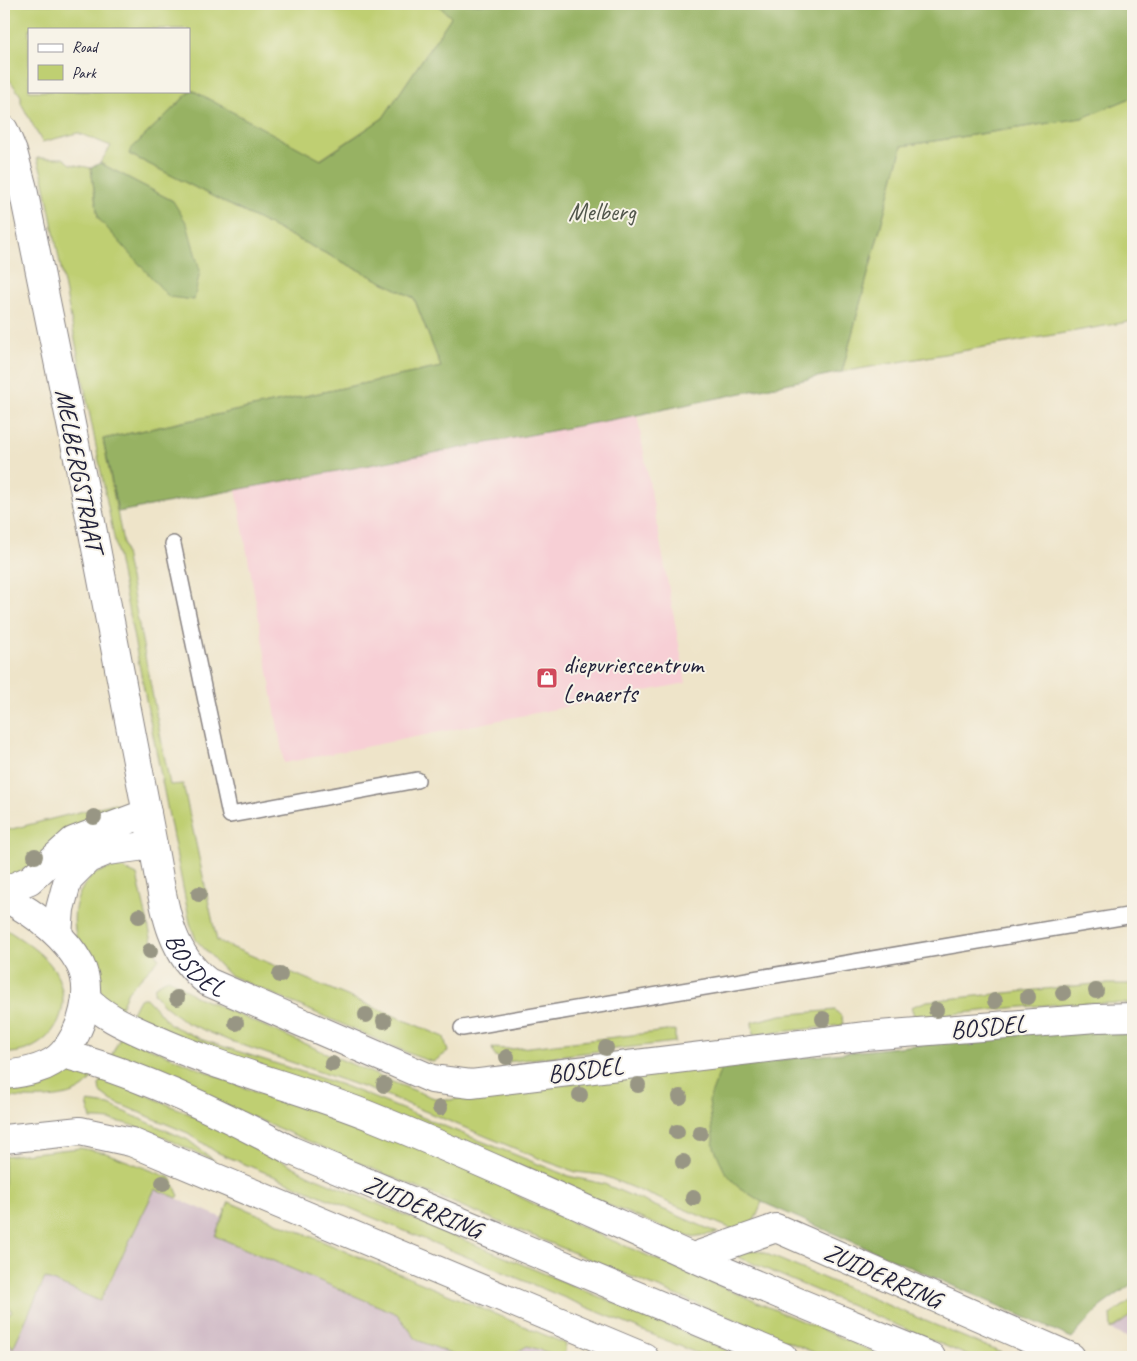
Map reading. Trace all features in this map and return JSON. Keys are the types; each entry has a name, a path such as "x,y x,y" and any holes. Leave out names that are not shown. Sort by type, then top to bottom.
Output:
{"street":[{"name":"MELBERGSTRAAT","path":"4,130 14,152 23,189 88,508 147,813"},
{"name":"BOSDEL","path":"147,813 174,940 194,972 208,982 432,1079 471,1084 866,1036 1097,1018 1133,1017"},
{"path":"4,891 30,880 73,842 147,813"},
{"path":"58,935 60,909 68,879 88,859 107,851 153,845"},
{"path":"4,897 28,910 58,935 80,964 86,998 76,1030 63,1054 44,1066 24,1073 4,1075"},
{"path":"86,998 98,1011 120,1023 193,1056 328,1100 376,1118 617,1222 693,1257 931,1357"},
{"name":"ZUIDERRING","path":"63,1054 104,1064 247,1127 290,1150 784,1357"},
{"path":"4,1139 80,1132 132,1142 644,1357"},
{"name":"ZUIDERRING","path":"693,1257 776,1228 1071,1357"}],"lane":[{"path":"173,544 230,815 417,780"},
{"path":"462,1028 1133,915"}],"shaded area":[{"path":"637,415 686,683 284,763 236,489"},
{"path":"155,1189 222,1218 215,1236 397,1314 417,1340 460,1357 4,1357 4,1335 13,1347 45,1278 101,1301"},
{"path":"1133,1314 1133,1340 1111,1330"},
{"path":"527,1346 559,1357 509,1357"}],"green space":[{"path":"4,4 437,4 451,17 383,118 320,160 192,90 190,92 190,28 28,28 28,92 190,92 131,149 129,154 414,298 441,367 103,439 170,785 183,784 217,941 444,1037 448,1052 433,1062 415,1056 229,975 196,940 190,923 43,177 37,158 63,158 71,164 91,168 98,218 173,201 100,163 111,146 78,133 42,142 21,103 21,96 4,72"},
{"name":"Melberg","path":"437,4 1133,4 1133,97 1082,118 902,146 842,372 637,415 118,512 103,439 441,367 414,298 129,154 131,149 192,90 321,160 383,118 451,17"},
{"path":"1133,97 1133,321 842,372 902,146 1082,118"},
{"path":"100,163 173,201 187,224 200,271 194,300 169,297 98,218 91,168"},
{"path":"115,803 118,806 110,815 4,882 4,831"},
{"path":"112,868 122,868 137,875 153,946 159,959 128,991 118,1014 89,971 76,938 74,921 76,905 85,884 94,875"},
{"path":"4,928 37,951 54,969 62,990 63,1003 61,1015 56,1026 48,1036 28,1049 4,1053"},
{"path":"169,978 195,996 395,1083 437,1099 450,1100 507,1090 722,1066 737,1186 762,1202 752,1226 732,1229 602,1175 576,1172 548,1162 388,1096 225,1039 185,1022 164,1005 154,993 155,986"},
{"path":"1094,984 1133,984 1133,1004 1051,1005 915,1018 911,1007 927,1001"},
{"path":"146,998 171,1025 203,1040 342,1085 568,1176 604,1184 718,1233 691,1237 679,1234 431,1132 128,1021 138,1001"},
{"path":"835,1010 842,1017 843,1025 753,1035 752,1022 781,1015"},
{"path":"675,1030 675,1042 507,1062 494,1055 492,1048 512,1049"},
{"path":"1047,1031 1133,1031 1133,1283 1100,1307 1072,1338 762,1202 737,1186 724,1170 714,1147 709,1100 722,1066"},
{"path":"121,1036 255,1092 310,1106 466,1165 522,1198 590,1231 886,1357 825,1357 408,1184 111,1056"},
{"path":"74,1069 95,1072 89,1083 68,1095 42,1098 4,1097 4,1087 31,1086 54,1074"},
{"path":"104,1076 225,1130 309,1175 743,1357 706,1357 216,1152 188,1133 112,1101 100,1092 99,1085"},
{"path":"87,1102 109,1105 188,1140 215,1161 138,1127 106,1120 91,1119"},
{"path":"80,1148 106,1153 171,1178 179,1196 177,1198 155,1189 100,1301 45,1278 13,1348 4,1335 4,1317 12,1312 4,1299 4,1156"},
{"path":"229,1202 566,1344 564,1357 527,1346 509,1357 460,1357 417,1340 397,1314 215,1236"},
{"path":"757,1250 1011,1357 971,1357 738,1257 739,1253"},
{"path":"1133,1299 1133,1314 1111,1330 1110,1315"}],"place":[{"name":"diepvriescentrum Lenaerts","path":"547,678"}]}
